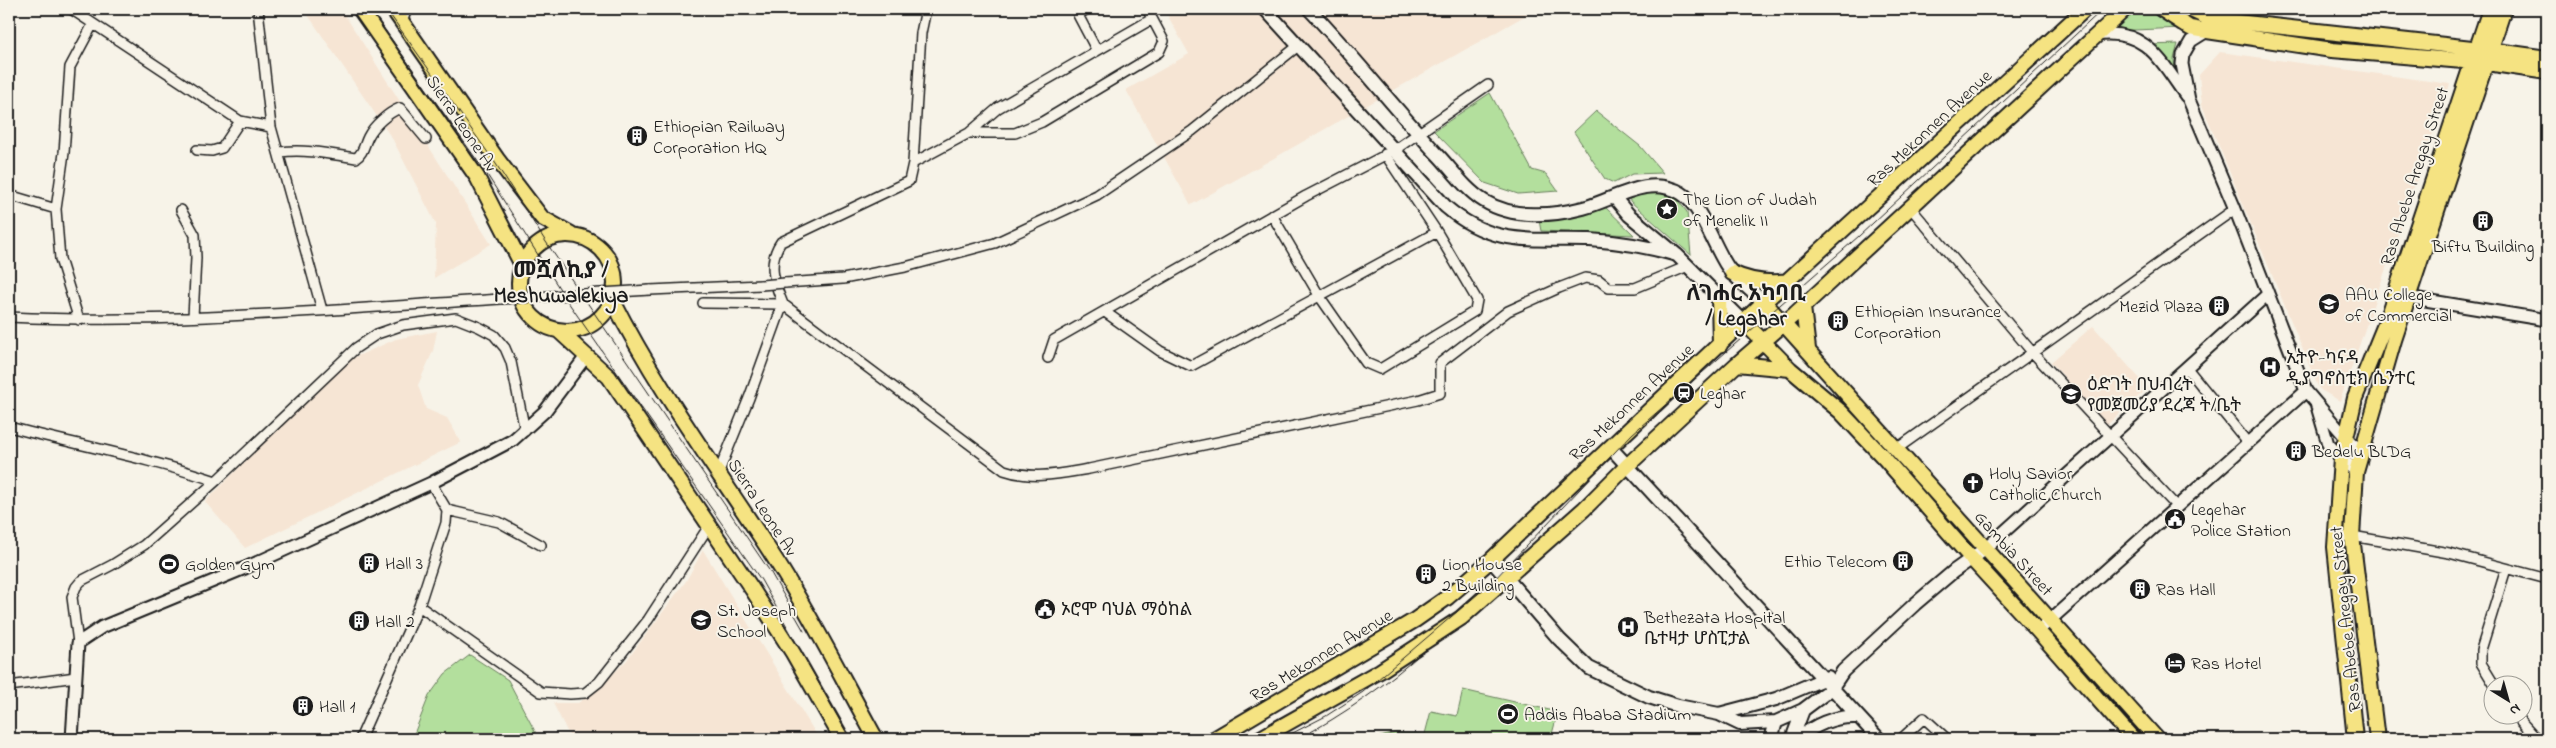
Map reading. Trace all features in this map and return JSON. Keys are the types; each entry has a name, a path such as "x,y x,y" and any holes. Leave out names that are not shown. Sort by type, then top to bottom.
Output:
{"main road":[{"name":"Sierra Leone Av","path":"360,9 477,177 522,265"},
{"name":"Sierra Leone Av","path":"393,9 405,15 497,159 542,218 571,234"},
{"path":"1265,9 1389,152 1446,207 1473,227 1499,236 1533,242 1590,240 1643,244 1677,255"},
{"path":"1309,9 1419,135 1466,186 1484,201 1509,211 1552,214 1584,207 1635,188 1658,186 1681,193 1696,209 1732,273 1764,302"},
{"name":"Ras Mekonnen Avenue","path":"1214,739 1415,620 1448,597 1491,560 1764,302 1790,281 2085,9"},
{"path":"1259,739 1430,640 1461,618 1584,509 1628,465 1737,364 1803,307 2124,9"},
{"path":"2161,9 2190,28 2207,20 2484,54 2547,58"},
{"path":"2189,9 2207,20 2332,50 2472,63 2484,54"},
{"name":"Ras Abebe Aregay Street","path":"2484,54 2490,9"},
{"name":"Ras Abebe Aregay Street","path":"2377,739 2352,536 2356,472 2484,54 2504,9"},
{"path":"2484,54 2547,72"},
{"name":"Ras Abebe Aregay Street","path":"2355,739 2350,709 2336,537 2341,459 2355,398 2395,294 2472,63"},
{"path":"1614,197 1629,215 1677,255 1744,322"},
{"path":"558,330 574,330 590,325 604,314 612,299 615,282 612,264 602,250 588,239 571,234 555,236 541,242 530,252 522,265 518,286 524,306 538,322 558,330 609,377 793,653 842,739"},
{"path":"1732,273 1746,280 1775,284 1790,281"},
{"path":"1719,297 1720,345"},
{"name":"Sierra Leone Av","path":"612,299 639,352 786,578 820,635 876,739"},
{"name":"Gambia Street","path":"1764,302 1785,323 1895,450 2157,739"},
{"path":"1803,307 1808,349"},
{"name":"Gambia Street","path":"1744,322 1790,369 1841,412 1885,459 2133,739"},
{"path":"1737,364 1790,369"},
{"path":"1610,447 1826,684 1879,739"},
{"path":"1792,739 1803,710 1826,684 1843,671 1915,604 1971,558 1985,549"},
{"path":"1491,560 1564,645 1589,668 1649,697 1678,706 1719,714 1740,724 1776,722 1803,710"},
{"path":"1719,714 1826,684"},
{"path":"2350,709 2372,706"},
{"path":"1798,739 1827,721 1844,717 1858,717"},
{"path":"1771,739 1776,722"}],"street":[{"path":"71,9 240,121 271,127"},
{"path":"258,9 271,127 280,152 322,310"},
{"path":"926,9 921,33 911,177 906,184 781,242 774,252 772,263 774,284 783,304 1004,470 1029,476 1042,476 1089,469 1418,400 1440,393 1440,363 1508,311 1585,278 1599,280 1610,288 1635,288 1688,266"},
{"path":"1087,9 1078,14 1097,51"},
{"path":"969,133 1015,133 1042,122 1159,52 1164,41 1147,9"},
{"path":"913,163 969,133 998,108 1152,19"},
{"path":"2207,20 2191,41 2183,56 2182,64 2189,100 2235,209 2306,391 2347,439 2362,452"},
{"path":"79,320 60,259 56,209 64,153 70,67 93,24"},
{"path":"2096,36 2123,34 2142,42 2164,64 2189,100"},
{"path":"9,316 79,320 193,317 761,285 843,279 887,270 995,243 1097,195 1192,131 1298,46"},
{"path":"1048,358 1054,340 1272,215 1419,135 1488,85"},
{"path":"280,152 314,151 356,158 361,155 369,136 377,125 393,111 400,108 426,138"},
{"path":"197,150 212,151 222,148 240,121"},
{"path":"1272,215 1320,297 1366,363 1380,369 1475,312 1478,307 1477,300 1389,152"},
{"path":"9,195 56,209"},
{"path":"1910,208 2032,352 2177,507"},
{"path":"1895,450 2235,209"},
{"path":"181,210 195,235 196,258 193,317"},
{"path":"1105,312 1160,351 1191,366 1437,232"},
{"path":"1985,549 2268,294"},
{"path":"2395,294 2547,320"},
{"path":"702,303 783,304"},
{"path":"718,474 749,398 783,304"},
{"path":"72,739 78,643 72,597 81,581 112,566 144,544 216,481 356,348 377,334 403,326 456,318 494,335 505,348 512,362 524,431"},
{"path":"78,643 102,627 245,568 431,482 512,440 545,411 587,355"},
{"path":"2187,368 2248,442"},
{"path":"2038,631 2306,391"},
{"path":"2316,402 2328,444 2356,472"},
{"path":"9,427 88,447 141,457 216,481"},
{"path":"360,739 419,606 446,523 447,510 431,482"},
{"path":"447,510 499,522 541,545"},
{"path":"419,606 541,692 570,694 585,692 599,682 648,620 709,526"},
{"path":"2336,537 2352,536 2449,553 2547,579"},
{"path":"2489,676 2481,663 2481,650 2506,569"},
{"path":"9,686 76,677"},
{"path":"1901,739 1924,718 1947,739"},
{"path":"2526,726 2538,739"}],"shaded area":[{"path":"304,9 341,9 491,244 434,278 436,224 393,140"},
{"path":"1164,9 1537,9 1191,205 1126,90 1189,54"},
{"name":"AAU College of Commercial","path":"2220,52 2450,84 2340,401 2319,389 2202,105 2199,75"},
{"path":"2093,326 2148,388 2107,425 2051,362"},
{"path":"437,331 433,351 418,385 426,409 447,418 461,442 245,548 205,502 323,383 351,359 396,339"},
{"name":"St. Joseph School","path":"703,550 819,739 571,739 553,703 578,703 597,690 627,660 686,581"}],"green space":[{"path":"2133,9 2155,9 2183,28 2110,31"},
{"path":"2178,44 2174,59 2175,73 2148,45"},
{"path":"1490,93 1532,170 1546,174 1558,191 1518,194 1485,183 1434,131"},
{"path":"1596,111 1640,146 1663,173 1632,174 1614,183 1605,179 1574,132"},
{"path":"1655,192 1676,198 1687,212 1691,255 1631,202 1626,195"},
{"path":"1604,206 1634,235 1541,231 1539,220"},
{"path":"470,655 508,680 539,739 412,739 429,696 445,674"},
{"name":"Addis Ababa Stadium","path":"1463,690 1558,712 1552,734 1575,739 1373,739 1395,733 1425,734 1431,711 1457,716"}],"tram line":[{"path":"370,9 486,173 568,302 761,580 850,739"},
{"path":"386,9 496,164 546,242 771,573 804,631"},
{"path":"1281,739 1326,716 1363,692 1492,582 1632,434 1859,236 2103,9"},
{"path":"1298,739 1365,698 1426,649"}],"place":[{"name":"Ethiopian Railway Corporation HQ","path":"637,136"},
{"name":"The Lion of Judah of Menelik II","path":"1667,209"},
{"name":"Biftu Building","path":"2483,221"},
{"name":"AAU College of Commercial","path":"2329,304"},
{"name":"Mezid Plaza","path":"2219,306"},
{"name":"Ethiopian Insurance Corporation","path":"1838,321"},
{"name":"ኢትዮ-ካናዳ ዲያግኖስቲክ ሴንተር","path":"2270,367"},
{"name":"Leghar","path":"1684,393"},
{"name":"ዕድገት በህብረት የመጀመሪያ ደረጃ ት/ቤት","path":"2071,394"},
{"name":"Bedelu BLDG","path":"2296,451"},
{"name":"Holy Savior Catholic Church","path":"1973,483"},
{"name":"Legehar Police Station","path":"2175,519"},
{"name":"Ethio Telecom","path":"1903,561"},
{"name":"Hall 3","path":"369,563"},
{"name":"Golden Gym","path":"169,564"},
{"name":"Lion House 2 Building","path":"1426,574"},
{"name":"Ras Hall","path":"2140,589"},
{"name":"ኦሮሞ ባህል ማዕከል","path":"1045,609"},
{"name":"St. Joseph School","path":"701,620"},
{"name":"Hall 2","path":"359,621"},
{"name":"Bethezata Hospital ቤተዛታ ሆስፒታል","path":"1628,627"},
{"name":"Ras Hotel","path":"2175,663"},
{"name":"Hall 1","path":"303,706"},
{"name":"Addis Ababa Stadium","path":"1508,714"}],"district":[{"name":"መሿለኪያ / Meshuwalekiya","path":"561,282"},
{"name":"ለገሐር አካባቢ / Legahar","path":"1746,304"}]}
